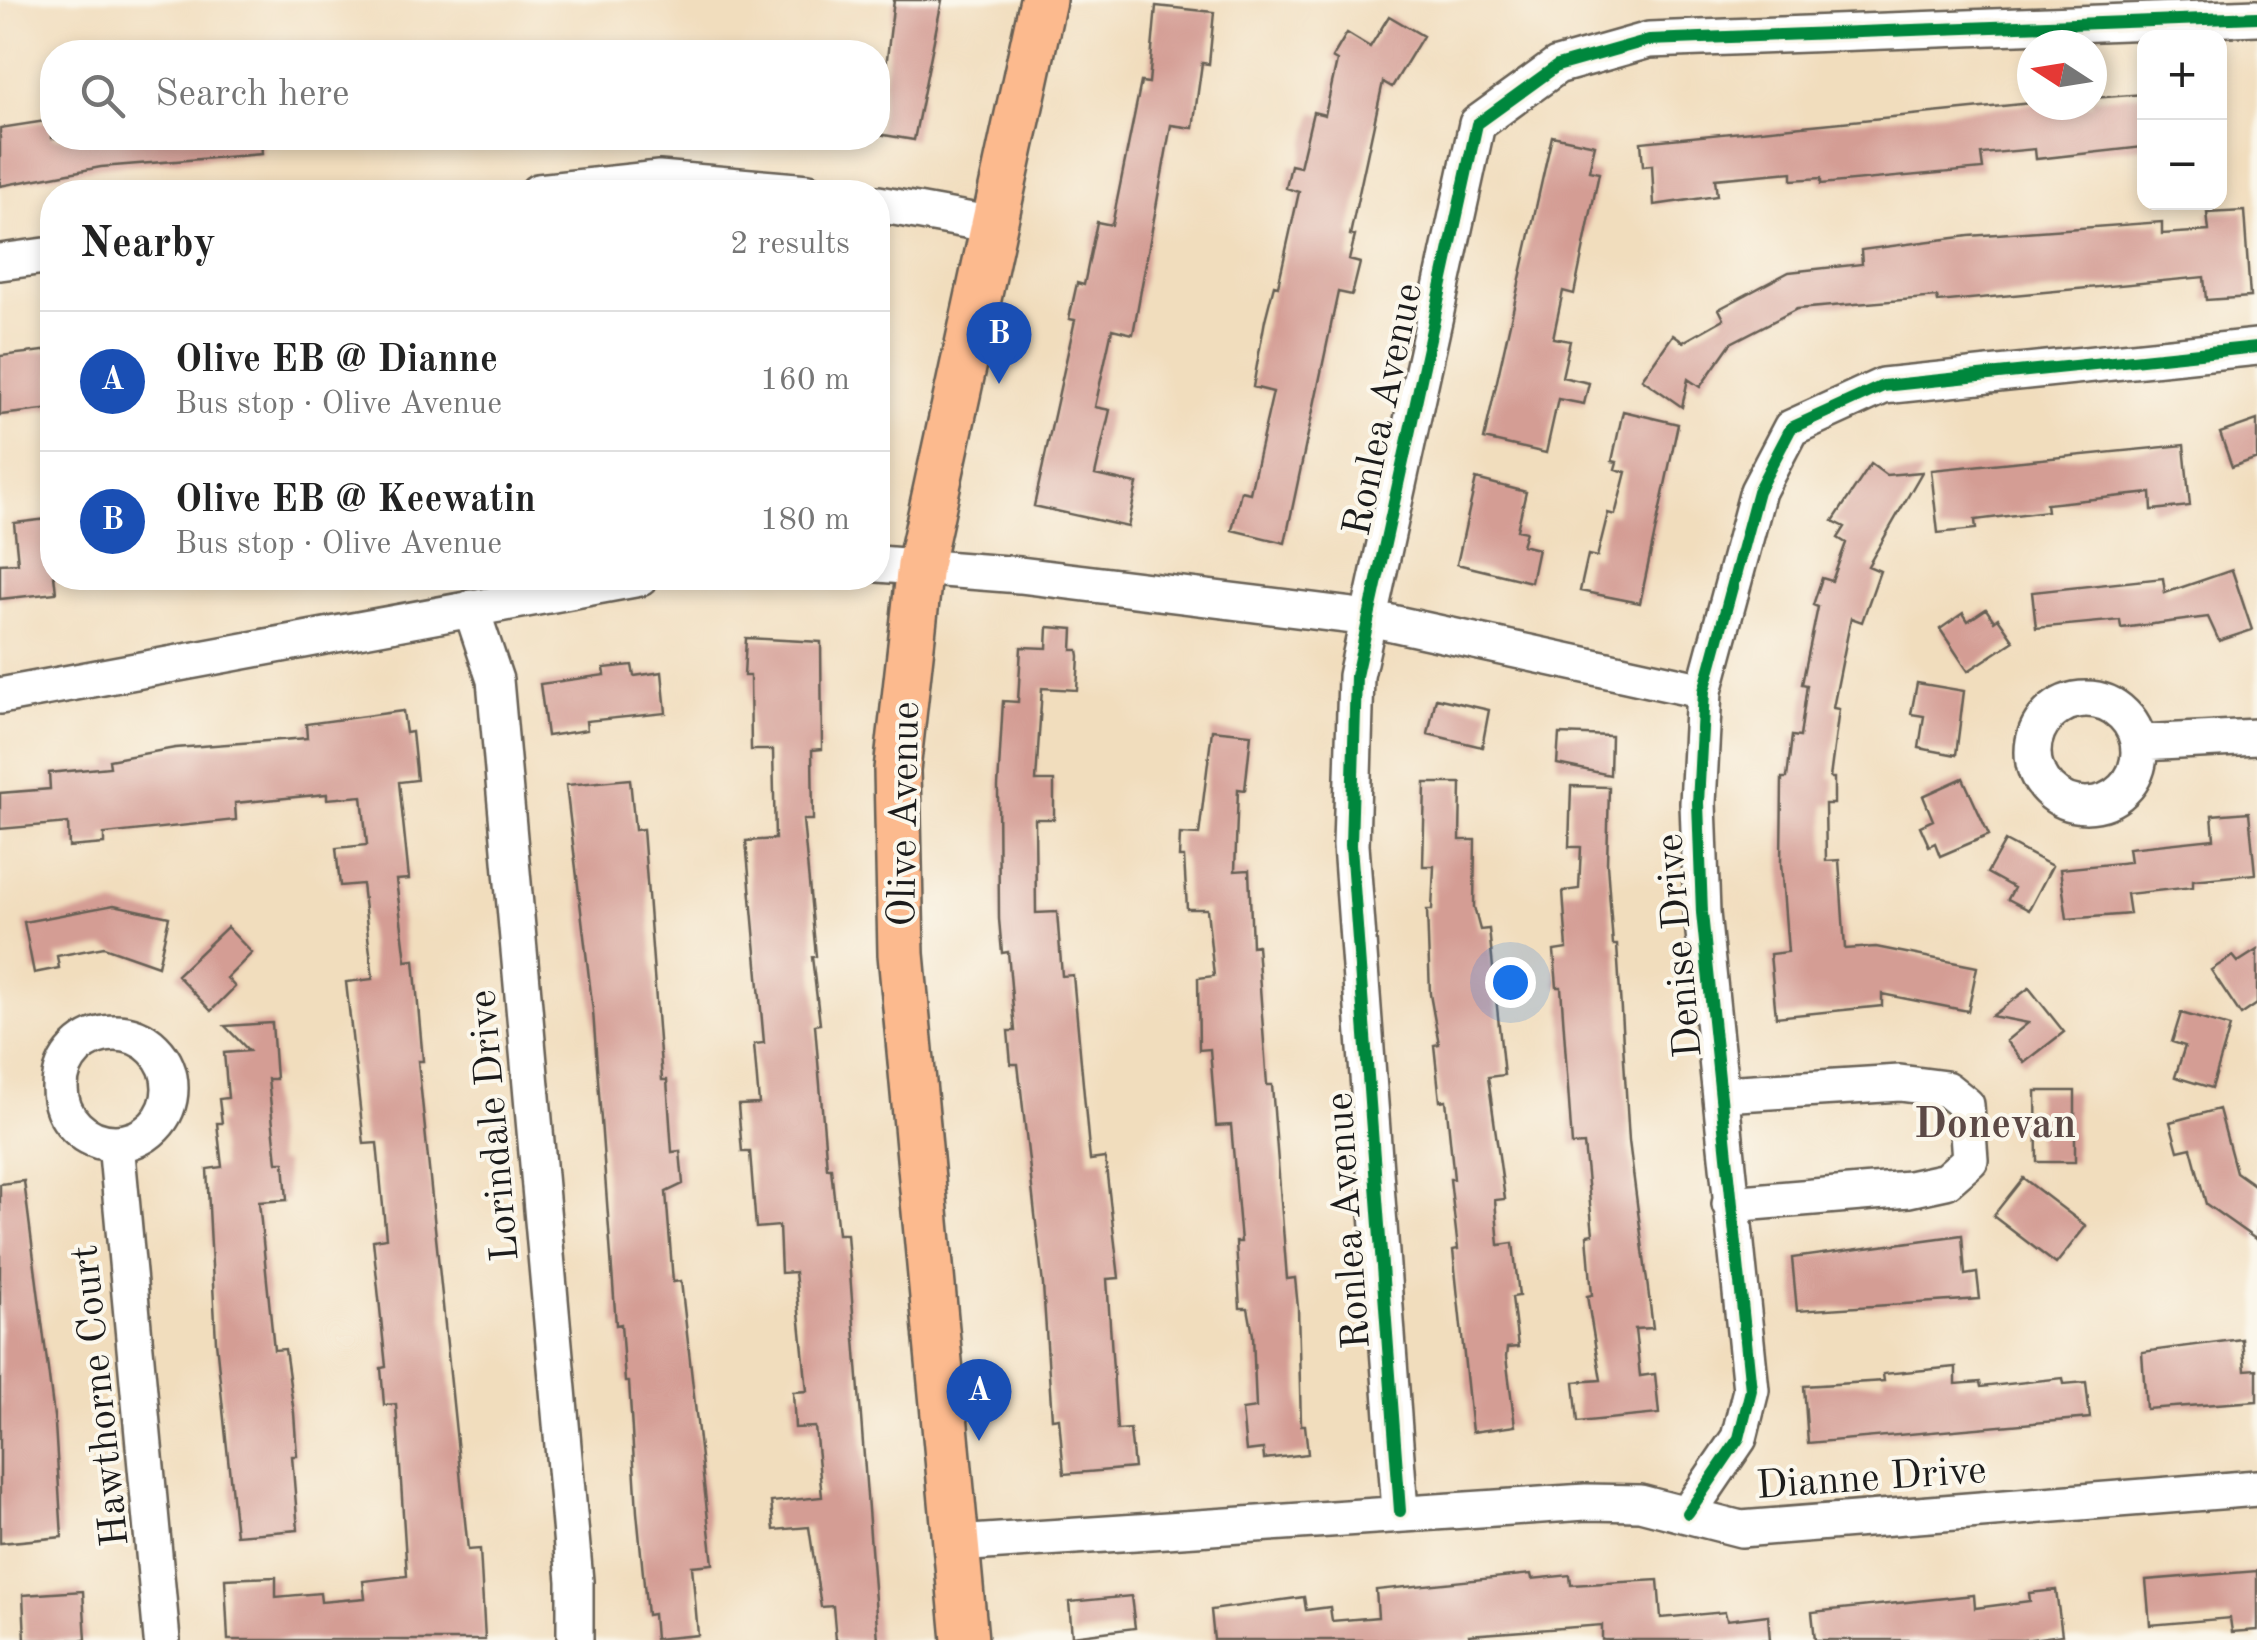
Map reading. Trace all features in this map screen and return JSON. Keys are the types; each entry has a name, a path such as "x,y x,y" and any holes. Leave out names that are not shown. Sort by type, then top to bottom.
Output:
{"main road":[{"name":"Olive Avenue","path":"965,1640 896,881 899,564 994,226 1043,0"}],"street":[{"name":"Ronlea Avenue","path":"1400,1511 1351,845 1356,676 1477,124 1556,66 1649,40 1895,14 2257,17"},
{"path":"890,206 994,226"},
{"path":"0,262 40,257"},
{"name":"Denise Drive","path":"1688,1513 1738,1438 1751,1390 1702,913 1698,803 1704,691 1758,491 1791,428 1883,386 2257,348"},
{"path":"899,564 1368,618 1704,691"},
{"path":"0,696 572,590"},
{"name":"Lorindale Drive","path":"470,608 495,680 575,1581 575,1640"},
{"path":"2141,743 2257,737"},
{"path":"1722,1094 1900,1082 1946,1090 1966,1104 1970,1160 1946,1181 1909,1189 1730,1204"},
{"name":"Hawthorne Court","path":"116,1143 162,1640"},
{"name":"Dianne Drive","path":"956,1544 1400,1511 1586,1502 1640,1503 1741,1529 2257,1488"}],"building":[{"path":"894,0 942,0 914,140 890,136 889,40"},
{"path":"1156,6 1214,12 1209,64 1202,63 1193,128 1171,125 1133,334 1112,329 1095,407 1110,410 1095,475 1137,484 1128,527 1034,506 1075,320 1069,319 1077,283 1084,285 1097,222 1112,225 1141,82 1149,83"},
{"path":"1389,16 1423,36 1392,87 1383,82 1350,235 1355,236 1349,260 1360,263 1352,295 1338,292 1285,543 1232,530 1241,491 1250,493 1273,392 1253,387 1265,320 1274,285 1278,286 1299,192 1286,188 1291,165 1300,167 1313,112 1325,115 1337,61 1332,58 1347,33 1370,47"},
{"path":"2137,95 2137,148 2036,159 2035,149 1981,154 1983,169 1821,184 1821,178 1792,180 1792,172 1715,179 1717,196 1654,205 1652,165 1643,166 1641,142 2017,104 2017,120 2107,120 2107,97"},
{"path":"40,122 40,150 262,150 262,154 101,167 0,186 0,128"},
{"path":"1552,136 1595,145 1589,171 1599,173 1574,294 1563,291 1553,338 1570,341 1562,377 1589,383 1584,404 1558,399 1546,453 1484,439"},
{"path":"2244,211 2250,297 2206,300 2204,277 1938,302 1937,297 1797,309 1731,343 1700,387 1688,379 1682,407 1642,379 1673,335 1683,342 1724,319 1719,309 1789,272 1862,264 1861,250 1969,236 2162,222 2162,234 2209,231 2207,213"},
{"path":"40,351 40,410 0,415 0,356"},
{"path":"1623,411 1678,424 1640,603 1580,591 1588,555 1597,557 1608,513 1615,515 1626,472 1615,469 1617,462 1612,461"},
{"path":"2257,420 2257,458 2232,467 2220,433"},
{"path":"2184,445 2190,506 2152,510 2151,493 2046,504 2047,511 1975,520 1976,529 1938,533 1931,470"},
{"path":"1871,464 1886,475 1922,472 1868,566 1880,571 1862,622 1851,618 1833,708 1839,709 1830,778 1834,778 1834,804 1825,804 1826,861 1839,860 1845,949 1876,947 1977,967 1968,1011 1882,994 1882,1006 1776,1017 1770,954 1788,952 1781,864 1782,778 1787,778 1792,736 1800,737 1807,685 1802,684 1818,607 1813,605 1822,578 1832,581 1846,543 1838,538 1845,527 1833,521"},
{"path":"1476,479 1526,492 1517,530 1526,532 1522,545 1538,549 1531,582 1457,564"},
{"path":"40,520 40,590 56,593 0,599 0,564 18,563 14,523"},
{"path":"2232,570 2252,630 2219,641 2208,617 2121,628 2120,620 2036,628 2032,592 2163,578 2165,593"},
{"path":"1986,609 1994,621 1998,618 2014,641 1968,671 1940,629 1963,613 1968,621"},
{"path":"1048,627 1073,629 1072,650 1078,650 1079,656 1077,690 1042,688 1036,781 1054,781 1054,819 1035,819 1036,913 1057,912 1062,976 1073,975 1090,1160 1105,1158 1119,1278 1107,1279 1117,1430 1130,1429 1134,1468 1064,1474 1059,1418 1052,1419 1043,1285 1018,1064 1011,1064 1008,1031 1015,1031 1008,952 1002,953 999,919 998,787 1003,701 1018,702 1021,647 1047,648"},
{"path":"746,638 821,642 822,749 812,750 813,820 803,820 816,956 812,957 820,1024 815,1025 827,1168 831,1168 838,1234 847,1234 878,1640 836,1640 833,1606 821,1607 809,1527 774,1530 771,1502 822,1497 815,1427 795,1428 793,1392 807,1391 795,1272 781,1273 779,1226 756,1228 750,1152 742,1152 738,1105 759,1104 754,1044 764,1043 746,841 775,839 773,750 751,750 750,676 744,676"},
{"path":"632,665 634,676 662,672 666,713 586,721 587,730 547,736 540,684 605,675 604,668"},
{"path":"1917,683 1964,691 1956,755 1919,748 1924,716 1911,714"},
{"path":"1436,698 1489,710 1482,747 1428,734"},
{"path":"403,711 406,733 412,732 417,780 399,782 409,879 396,880 406,961 414,960 423,1061 418,1061 468,1550 480,1549 485,1640 228,1640 225,1579 276,1577 276,1597 320,1593 321,1602 365,1598 363,1581 407,1576 396,1404 384,1405 381,1368 386,1367 373,1240 386,1238 377,1143 364,1144 346,982 373,979 362,884 340,886 336,848 367,845 362,796 327,799 327,794 235,803 236,820 104,834 104,844 69,847 68,823 0,829 0,793 50,789 49,773 110,767 109,760 175,748 307,738 306,724"},
{"path":"1212,730 1251,734 1245,790 1238,789 1235,871 1249,870 1252,946 1257,945 1267,1085 1272,1085 1287,1279 1295,1278 1298,1308 1301,1425 1305,1425 1308,1454 1264,1459 1263,1449 1246,1451 1242,1410 1256,1408 1253,1335 1248,1308 1240,1308 1236,1242 1241,1242 1231,1125 1216,1126 1210,1049 1199,1050 1198,978 1214,976 1207,909 1187,909 1184,857 1179,857 1180,834 1199,835"},
{"path":"1559,734 1611,736 1610,775 1557,764"},
{"path":"1963,778 1989,835 1940,856 1935,843 1929,846 1920,826 1933,820 1923,796"},
{"path":"630,779 635,830 643,829 662,1080 667,1080 672,1152 680,1151 683,1184 666,1192 673,1282 681,1281 713,1564 692,1566 698,1635 655,1639 653,1614 647,1615 629,1382 625,1382 621,1324 616,1325 593,1011 566,785"},
{"path":"1425,783 1461,783 1460,840 1475,840 1474,907 1480,930 1489,929 1504,1075 1488,1077 1505,1199 1495,1200 1499,1245 1513,1243 1519,1296 1512,1297 1518,1347 1507,1348 1506,1357 1515,1426 1472,1432 1453,1250 1458,1249 1450,1179 1454,1179 1446,1100 1440,1101 1434,1045 1439,1044 1430,994 1427,910 1432,910 1434,866 1423,866"},
{"path":"1571,786 1609,787 1607,864 1613,945 1617,945 1629,1141 1653,1328 1635,1329 1640,1376 1655,1374 1659,1414 1578,1422 1574,1382 1601,1380 1587,1296 1592,1295 1587,1235 1593,1234 1584,1144 1572,1145 1561,987 1557,987 1554,951 1567,949 1563,891 1579,889 1581,847 1569,847"},
{"path":"2249,812 2255,874 2193,880 2193,887 2127,894 2130,914 2067,919 2060,869 2130,862 2128,848 2214,839 2212,815"},
{"path":"2005,841 2052,866 2029,910 2008,899 2014,888 1987,873"},
{"path":"114,905 169,917 158,966 104,947 57,956 59,968 34,973 24,922"},
{"path":"227,927 252,953 227,978 235,987 211,1011 177,975"},
{"path":"2257,950 2257,1004 2241,1015 2211,970 2233,956 2238,962"},
{"path":"2029,988 2064,1032 2024,1063 2006,1041 2028,1023 1992,1016"},
{"path":"2181,1013 2230,1027 2212,1088 2175,1077 2185,1046 2172,1042"},
{"path":"272,1023 276,1079 268,1079 277,1162 284,1162 287,1200 259,1202 274,1350 285,1349 294,1413 297,1456 292,1456 298,1530 236,1535 216,1342 207,1169 222,1167 217,1123 222,1123 219,1099 228,1098 224,1053 249,1051 225,1026"},
{"path":"2036,1091 2075,1091 2075,1162 2037,1162"},
{"path":"2219,1109 2236,1172 2257,1187 2257,1240 2206,1204 2191,1148 2178,1151 2170,1122"},
{"path":"2023,1178 2086,1226 2056,1264 1993,1216"},
{"path":"24,1181 55,1424 62,1537 0,1543 0,1184"},
{"path":"1962,1235 1965,1275 1977,1273 1980,1299 1797,1311 1792,1258"},
{"path":"2242,1339 2245,1370 2257,1369 2257,1401 2146,1409 2142,1352"},
{"path":"1956,1367 1956,1384 1980,1382 1981,1387 2063,1378 2064,1384 2086,1382 2090,1418 1808,1443 1804,1386 1884,1381 1883,1374"},
{"path":"2257,1571 2257,1630 2232,1632 2230,1618 2150,1625 2146,1580"},
{"path":"1531,1574 1532,1579 1570,1575 1571,1585 1658,1580 1661,1618 1725,1612 1727,1620 1768,1615 1770,1640 1602,1640 1602,1625 1469,1635 1470,1640 1214,1640 1211,1610 1304,1597 1306,1610 1330,1607 1332,1621 1378,1617 1376,1590"},
{"path":"2056,1590 2062,1635 2023,1640 1815,1640 1812,1612 1974,1595 1975,1608 2030,1601 2029,1593"},
{"path":"83,1591 86,1640 25,1640 23,1595"},
{"path":"1131,1596 1135,1628 1072,1636 1069,1602"}],"cycle path":[{"path":"1400,1511 1351,845 1356,676 1477,124 1557,66 1649,40 2257,17"},
{"path":"1688,1513 1739,1438 1751,1390 1702,913 1698,803 1704,691 1758,491 1791,428 1883,386 2257,347"}],"place":[{"name":"Olive EB @ Keewatin","path":"999,384"},
{"name":"Olive EB @ Dianne","path":"979,1441"}],"district":[{"name":"Donevan","path":"1995,1122"}]}
